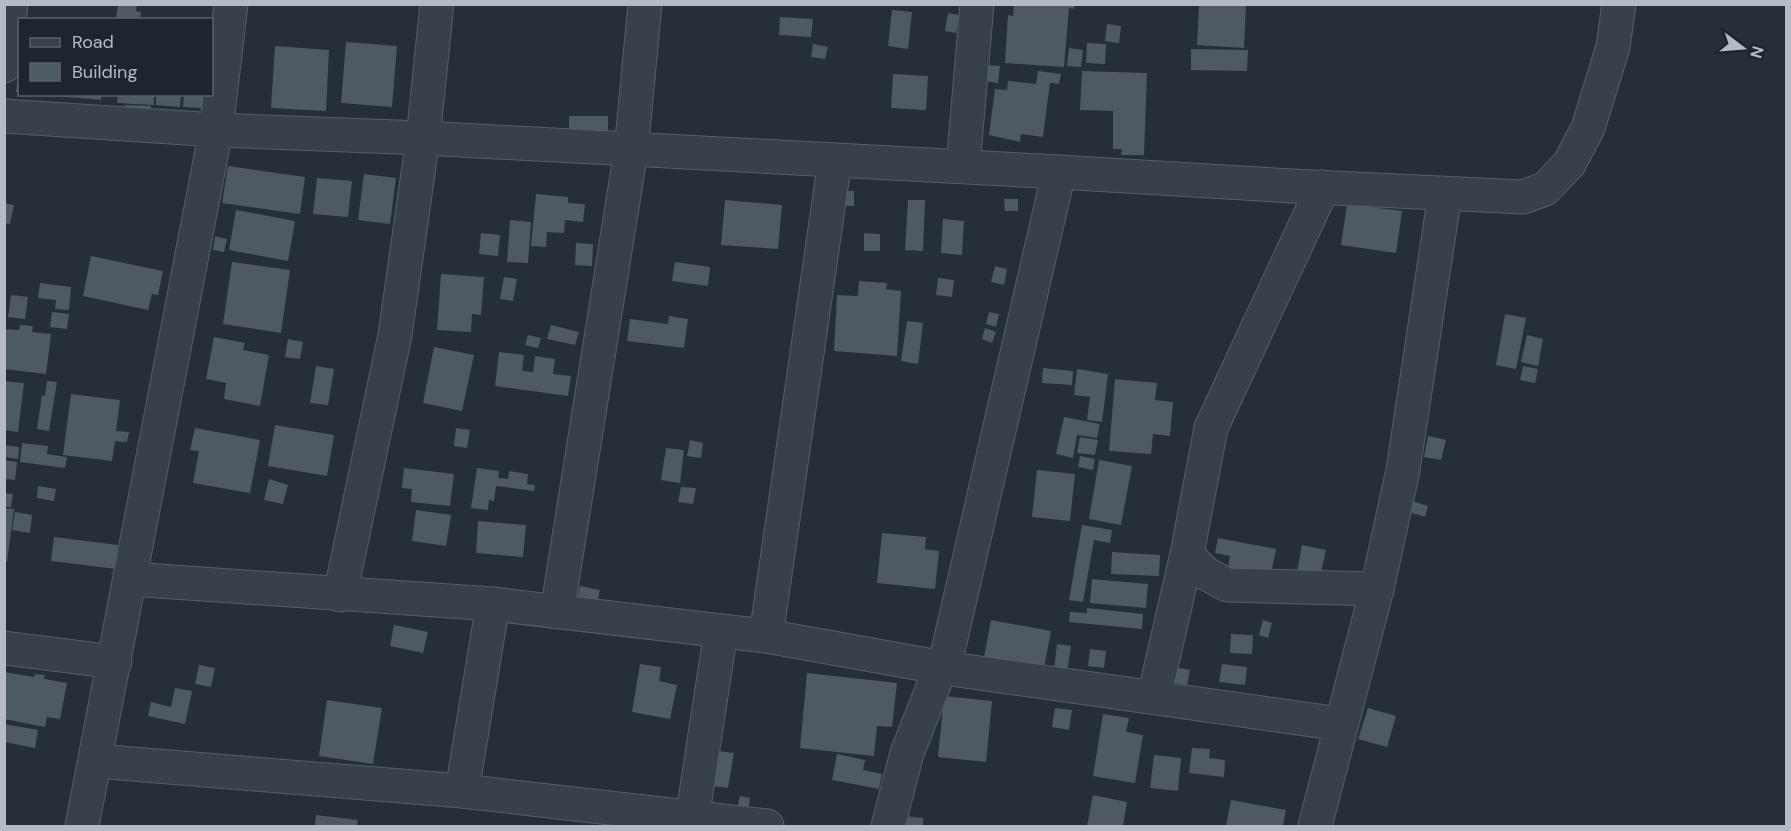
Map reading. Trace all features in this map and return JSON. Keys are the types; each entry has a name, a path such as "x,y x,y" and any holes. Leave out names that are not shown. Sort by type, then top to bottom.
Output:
{"street":[{"path":"4,66 11,4"},
{"path":"82,826 216,130 231,4"},
{"path":"340,595 395,335 423,138 437,4"},
{"path":"557,612 631,151 645,4"},
{"path":"963,166 977,4"},
{"path":"4,116 216,130 423,138 631,151 963,166 1523,197 1545,189 1569,164 1588,128 1613,47 1619,4"},
{"path":"766,636 835,160"},
{"path":"888,826 907,753 937,677 944,668 1059,172"},
{"path":"1154,697 1186,555 1211,428 1323,187"},
{"path":"1315,826 1377,589 1403,470 1445,194"},
{"path":"1186,555 1205,573 1227,585 1377,589"},
{"path":"130,579 493,604 766,636 944,668 1340,724"},
{"path":"462,791 493,604"},
{"path":"692,822 721,631"},
{"path":"4,648 114,662"},
{"path":"96,760 462,791 692,822 767,826"}],"building":[{"path":"118,4 137,4 136,11 141,12 140,18 116,18"},
{"path":"1014,4 1075,4 1074,9 1069,8 1064,67 1005,63 1008,15 1013,16"},
{"path":"1199,4 1246,4 1244,48 1197,45"},
{"path":"892,10 912,12 908,49 888,46"},
{"path":"948,13 959,15 956,33 945,31"},
{"path":"780,17 813,19 811,37 779,35"},
{"path":"1107,24 1121,26 1119,43 1105,41"},
{"path":"346,42 397,46 392,107 341,103"},
{"path":"1087,43 1106,44 1105,64 1086,63"},
{"path":"813,44 828,47 825,59 811,57"},
{"path":"275,46 329,50 326,111 271,108"},
{"path":"1069,48 1083,50 1081,67 1067,66"},
{"path":"1191,49 1248,50 1247,71 1191,70"},
{"path":"987,65 1000,66 998,83 985,81"},
{"path":"1038,71 1061,74 1059,84 1050,83 1043,137 1021,134 1020,142 989,135 995,89 1007,90 1008,81 1036,84"},
{"path":"1082,71 1147,73 1144,155 1121,155 1122,149 1113,149 1113,111 1080,110"},
{"path":"893,74 928,76 926,110 891,108"},
{"path":"59,96 101,96 101,100"},
{"path":"118,96 154,96 154,105 117,103"},
{"path":"156,96 181,96 180,107 156,105"},
{"path":"184,96 204,96 203,108 183,107"},
{"path":"125,105 151,106 150,121 124,119"},
{"path":"569,116 608,116 608,137 569,137"},
{"path":"228,166 305,177 300,214 222,203"},
{"path":"364,174 396,178 390,224 358,220"},
{"path":"317,178 352,181 348,217 313,214"},
{"path":"836,191 854,191 854,206 836,206"},
{"path":"536,194 568,197 568,203 585,204 583,222 565,220 564,233 547,232 546,247 531,246"},
{"path":"1004,199 1018,199 1018,211 1005,211"},
{"path":"725,200 782,205 778,249 721,245"},
{"path":"908,200 925,200 923,251 905,250"},
{"path":"4,203 14,205 10,224 4,223"},
{"path":"1347,204 1402,211 1396,253 1341,245"},
{"path":"236,210 295,221 288,261 229,250"},
{"path":"943,219 964,221 962,255 941,253"},
{"path":"510,220 531,222 528,263 507,262"},
{"path":"481,233 500,235 498,256 479,254"},
{"path":"864,233 880,234 880,251 864,251"},
{"path":"215,236 227,239 224,252 213,250"},
{"path":"576,243 593,244 592,266 575,265"},
{"path":"91,256 163,271 158,295 152,294 148,310 83,296"},
{"path":"232,262 290,270 281,333 223,324"},
{"path":"675,262 710,267 708,286 672,281"},
{"path":"995,266 1007,269 1004,285 991,282"},
{"path":"441,274 484,277 481,315 472,314 471,332 437,330"},
{"path":"504,277 517,279 513,301 500,299"},
{"path":"938,278 954,280 952,297 936,295"},
{"path":"859,281 887,283 886,289 901,291 897,356 834,351 837,295 858,296"},
{"path":"40,283 71,287 69,310 55,309 56,300 38,298"},
{"path":"11,295 28,297 25,319 8,317"},
{"path":"52,312 69,314 67,329 50,327"},
{"path":"989,312 999,314 996,327 986,324"},
{"path":"1505,314 1526,318 1516,369 1496,365"},
{"path":"669,316 688,319 684,348 627,341 630,319 668,324"},
{"path":"907,321 923,323 918,364 901,361"},
{"path":"20,325 33,326 32,332 51,334 46,374 4,369 4,329 19,330"},
{"path":"551,325 579,332 575,345 547,339"},
{"path":"985,328 996,332 992,343 982,339"},
{"path":"528,335 541,338 538,348 525,345"},
{"path":"1527,335 1543,339 1538,366 1521,362"},
{"path":"214,337 245,343 243,350 269,355 260,406 224,399 226,383 206,379"},
{"path":"288,339 303,342 300,359 285,357"},
{"path":"434,347 474,355 462,411 423,403"},
{"path":"499,352 524,355 522,371 533,372 535,356 555,359 553,374 571,376 568,396 495,386"},
{"path":"316,366 334,369 328,405 310,403"},
{"path":"1523,366 1538,369 1535,383 1520,380"},
{"path":"1043,368 1073,371 1072,385 1042,383"},
{"path":"1077,369 1108,374 1102,422 1087,420 1090,397 1074,395"},
{"path":"1115,379 1157,383 1155,400 1173,402 1170,436 1153,434 1151,454 1109,451"},
{"path":"4,381 24,383 18,432 4,430"},
{"path":"47,381 57,382 49,431 37,429 42,395 45,396"},
{"path":"71,394 120,400 116,431 129,432 127,442 115,441 112,461 63,455"},
{"path":"1064,417 1100,424 1097,438 1077,435 1073,458 1056,454"},
{"path":"275,425 334,435 327,476 268,466"},
{"path":"195,428 260,440 250,493 193,483 199,451 190,450"},
{"path":"456,428 470,430 467,448 454,446"},
{"path":"1428,436 1446,440 1441,460 1424,457"},
{"path":"1080,437 1098,440 1095,455 1077,453"},
{"path":"690,440 703,443 701,458 687,456"},
{"path":"22,443 48,446 47,454 67,457 65,468 20,462"},
{"path":"4,445 19,447 18,459 4,457"},
{"path":"666,448 684,450 680,483 661,480"},
{"path":"1080,456 1095,459 1093,470 1078,467"},
{"path":"4,460 17,462 15,480 4,479"},
{"path":"1099,460 1132,466 1121,525 1089,519"},
{"path":"404,468 454,474 450,506 411,502 412,489 402,488"},
{"path":"477,468 499,471 498,478 508,479 509,471 528,474 527,484 535,485 534,491 496,486 494,501 489,500 488,510 471,508"},
{"path":"1037,470 1075,474 1070,521 1032,517"},
{"path":"269,479 288,485 283,504 264,500"},
{"path":"38,486 56,489 54,501 37,498"},
{"path":"681,487 696,488 693,504 678,502"},
{"path":"4,493 13,494 11,507 4,507"},
{"path":"1412,501 1428,506 1425,517 1409,512"},
{"path":"4,508 14,509 7,562 4,561"},
{"path":"416,510 451,515 446,546 412,541"},
{"path":"15,512 32,515 30,533 12,530"},
{"path":"478,521 526,525 523,557 476,553"},
{"path":"1082,525 1112,530 1110,543 1094,540 1083,602 1069,600"},
{"path":"882,533 926,537 925,549 939,551 935,589 877,583"},
{"path":"54,537 118,545 116,569 51,561"},
{"path":"1218,538 1276,549 1269,584 1226,576 1230,556 1215,553"},
{"path":"1302,545 1326,550 1319,582 1296,577"},
{"path":"1112,552 1160,555 1159,576 1111,574"},
{"path":"1092,579 1148,584 1146,608 1090,603"},
{"path":"580,586 600,590 596,608 576,603"},
{"path":"1087,608 1143,614 1142,629 1069,622 1070,612 1087,613"},
{"path":"991,620 1051,631 1042,679 982,668"},
{"path":"1263,620 1272,623 1268,638 1259,635"},
{"path":"394,625 428,632 423,653 390,646"},
{"path":"1231,634 1253,635 1252,654 1230,653"},
{"path":"1057,644 1071,646 1067,672 1054,670"},
{"path":"1090,649 1106,651 1104,668 1088,666"},
{"path":"640,664 661,667 659,681 677,685 670,719 632,712"},
{"path":"1222,664 1247,667 1245,685 1219,682"},
{"path":"199,665 215,668 211,687 195,684"},
{"path":"1173,667 1190,670 1187,685 1171,682"},
{"path":"4,672 34,677 35,674 45,675 44,679 67,683 60,719 47,717 45,727 4,719"},
{"path":"807,673 897,683 892,727 877,726 874,756 800,748"},
{"path":"175,688 192,691 185,724 148,716 151,702 171,707"},
{"path":"944,696 992,701 986,762 938,757"},
{"path":"327,700 382,708 373,764 319,756"},
{"path":"1055,708 1072,710 1069,730 1052,727"},
{"path":"1368,708 1396,716 1387,747 1358,739"},
{"path":"1103,714 1129,718 1126,732 1143,735 1135,783 1093,776"},
{"path":"4,724 38,730 35,748 4,742"},
{"path":"1192,748 1210,749 1209,758 1225,760 1224,777 1189,773"},
{"path":"718,751 734,753 728,788 712,786"},
{"path":"837,754 865,760 863,770 882,774 879,789 832,780"},
{"path":"1154,755 1181,758 1178,791 1150,788"},
{"path":"1093,795 1127,802 1123,826 1087,826"},
{"path":"740,796 750,798 748,811 737,809"},
{"path":"1231,800 1286,810 1283,826 1226,826"},
{"path":"316,815 358,820 357,826 315,826"},
{"path":"905,816 923,818 923,826 904,826"}]}
